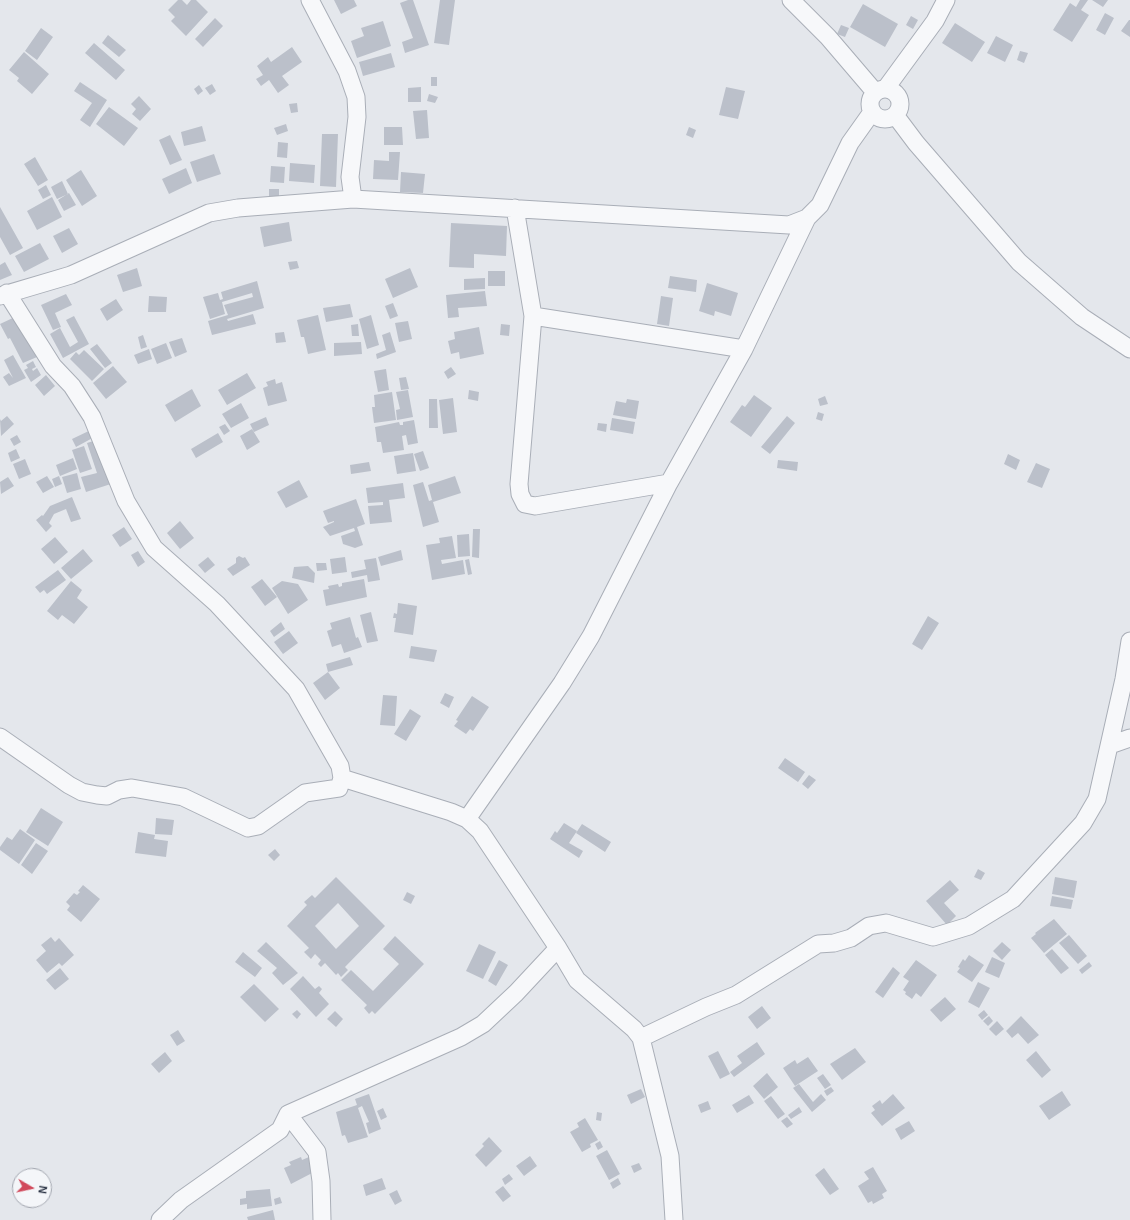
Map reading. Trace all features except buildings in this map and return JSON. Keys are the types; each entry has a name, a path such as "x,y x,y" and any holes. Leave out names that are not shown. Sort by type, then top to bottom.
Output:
{"street":[{"path":"310,0 347,71 356,96 357,117 350,177 352,199"},
{"path":"791,0 880,90 894,91 900,98 900,107 895,115 886,119 876,116 872,112 870,102 880,90 935,21 946,0"},
{"path":"466,819 562,684 591,636 670,482 744,348 807,218 820,205 850,143 872,112"},
{"path":"895,115 916,143 1018,262 1082,317 1130,349"},
{"path":"0,737 69,785 82,792 97,796 107,796 119,790 132,788 184,797 248,828 258,826 305,793 339,788 342,778 340,766 296,689 217,604 154,548 126,501 92,418 72,386 53,366 3,295 70,275 209,213 238,208 352,199 789,225 807,218"},
{"path":"515,208 533,316 518,484 520,494 525,504 535,506 670,482"},
{"path":"533,316 744,348"},
{"path":"641,1038 706,1007 736,995 818,944 834,943 852,938 869,926 886,923 933,937 969,926 1013,898 1083,823 1097,799 1124,679 1130,641"},
{"path":"1110,745 1130,738"},
{"path":"342,778 444,810 466,819 480,831 558,948 577,980 634,1029 641,1038 670,1156 674,1220"},
{"path":"160,1220 181,1200 280,1130 288,1114 461,1037 483,1024 516,993 558,948"},
{"path":"288,1114 317,1152 321,1181 322,1220"}]}
